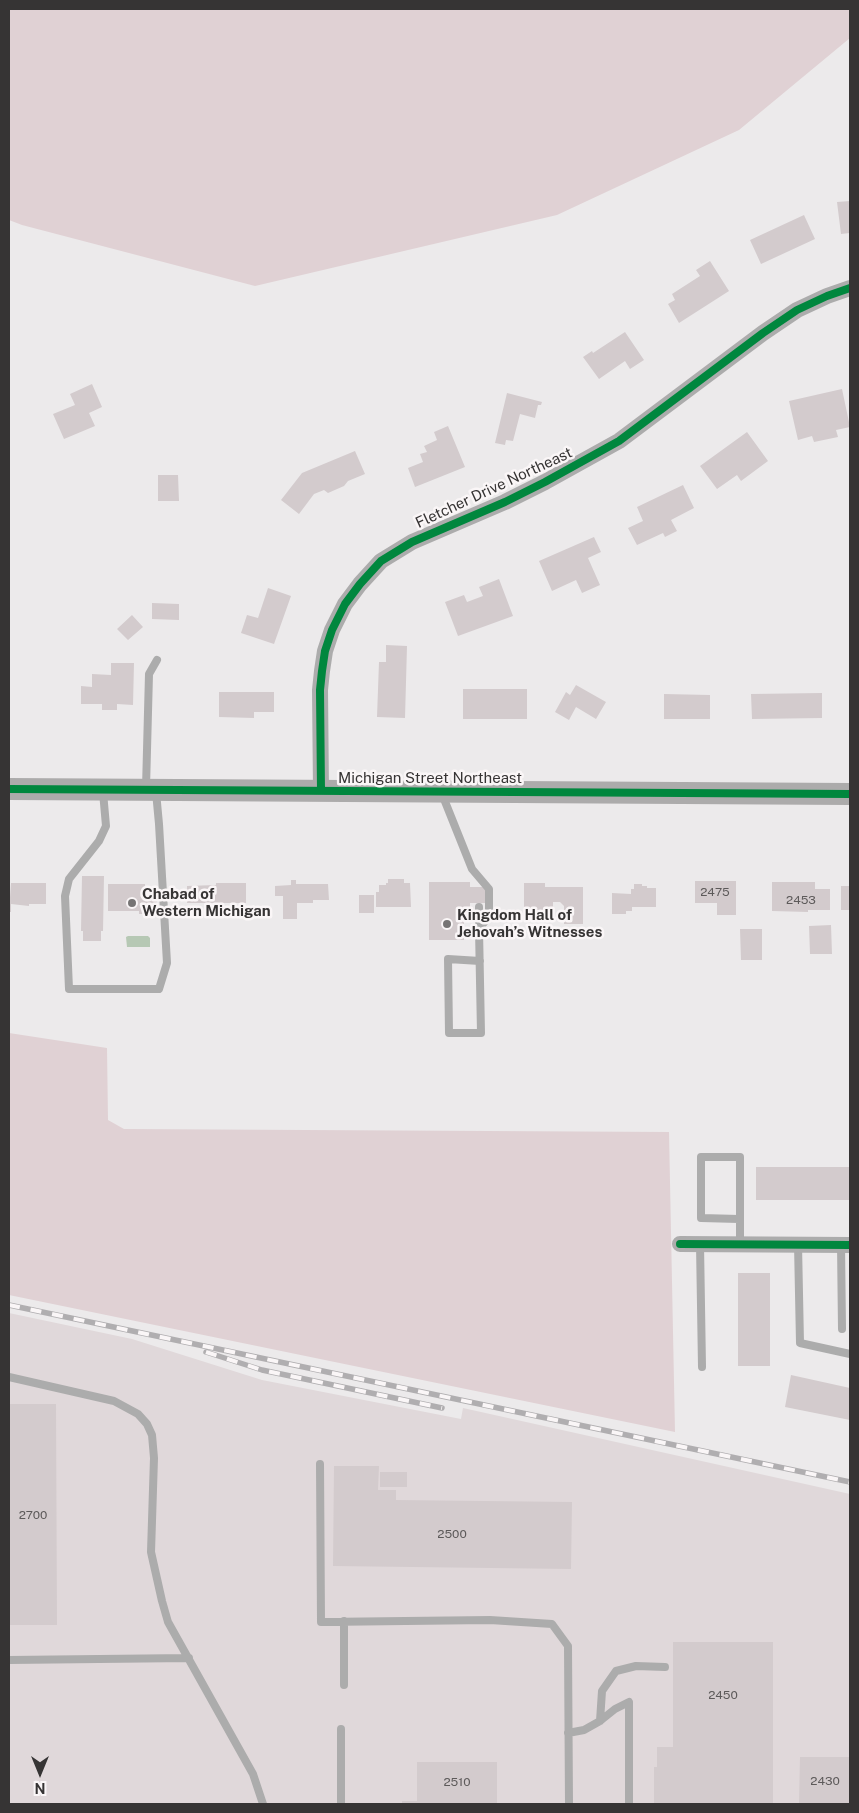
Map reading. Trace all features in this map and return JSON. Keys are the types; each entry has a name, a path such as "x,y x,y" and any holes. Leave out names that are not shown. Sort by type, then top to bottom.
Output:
{"main road":[{"name":"Michigan Street Northeast","path":"9,789 850,794"}],"street":[{"name":"Fletcher Drive Northeast","path":"321,791 320,690 325,651 332,630 345,604 381,561 412,542 504,502 619,442 763,333 797,310 826,296 850,288"},
{"path":"680,1244 846,1244"}],"lane":[{"path":"103,790 106,826 99,841 69,879 65,896 70,989 160,990 167,963 160,824 151,790 149,674 157,660"},
{"path":"441,792 472,869 489,889 489,916 479,928"},
{"path":"479,907 479,928 480,961 481,1034 449,1033 448,959 480,961"},
{"path":"739,1219 701,1218 701,1157 740,1158 740,1244"},
{"path":"700,1244 702,1367"},
{"path":"798,1244 800,1343 850,1354"},
{"path":"842,1329 846,1244"},
{"path":"9,1377 114,1401 138,1414 147,1424 152,1435 154,1458 152,1552 168,1622 253,1774 263,1804"},
{"path":"320,1464 321,1622 490,1620 552,1624 568,1646 568,1804"},
{"path":"344,1621 344,1685"},
{"path":"9,1660 189,1658"},
{"path":"600,1721 602,1691 616,1671 636,1666 665,1666"},
{"path":"568,1734 584,1730 629,1702 629,1804"},
{"path":"341,1729 341,1804"}],"shaded area":[{"path":"9,9 850,9 850,38 739,130 557,215 255,286 9,220"},
{"path":"148,936 150,938 150,947 127,947 126,937"},
{"path":"9,1033 107,1048 108,1120 124,1129 669,1132 675,1432 9,1295"},
{"path":"9,1313 132,1339 262,1380 461,1419 463,1408 850,1494 850,1804 9,1804"}],"building":[{"path":"850,201 850,233 841,234 837,202"},
{"path":"804,215 815,239 761,264 750,240"},
{"path":"710,261 729,291 679,323 668,304 675,300 672,294 700,276 696,270"},
{"path":"625,332 644,360 630,369 625,361 599,379 583,357 592,351 593,353"},
{"path":"92,384 102,407 89,413 95,426 64,439 53,414 75,405 70,394"},
{"path":"842,389 850,427 836,430 838,437 814,442 812,436 798,440 789,401"},
{"path":"507,393 542,402 541,405 538,405 535,418 520,414 513,441 506,440 505,445 495,443"},
{"path":"448,426 465,467 415,487 408,468 423,462 420,454 427,452 424,446 437,440 434,432"},
{"path":"747,432 768,461 741,481 737,475 717,489 700,466"},
{"path":"355,451 365,474 348,481 344,486 328,493 324,490 314,494 299,514 281,500 302,473"},
{"path":"158,475 178,475 179,501 158,501"},
{"path":"683,485 694,508 671,520 677,531 665,537 663,533 637,545 628,528 643,521 637,507"},
{"path":"594,537 601,552 588,558 600,585 582,593 576,580 552,591 539,561"},
{"path":"499,579 513,616 458,636 445,602 464,595 467,602 483,596 479,587"},
{"path":"268,588 291,596 274,644 241,633 247,615 258,618"},
{"path":"152,603 179,604 179,620 152,619"},
{"path":"132,615 143,627 128,640 117,629"},
{"path":"386,645 407,646 405,718 377,717 379,662 386,662"},
{"path":"111,663 134,663 133,705 117,704 117,710 102,710 102,704 81,704 81,686 92,687 92,674 111,675"},
{"path":"576,685 606,702 596,719 576,707 569,720 555,712 566,692 570,695"},
{"path":"463,689 527,689 527,719 463,719"},
{"path":"219,692 274,692 274,712 254,712 254,718 219,717"},
{"path":"822,693 822,718 752,719 751,694"},
{"path":"664,694 710,695 710,719 664,719"},
{"path":"82,876 104,876 103,931 101,931 101,941 83,941 83,931 81,931"},
{"path":"388,879 404,879 404,883 410,883 411,907 376,907 376,892 379,892 379,885 386,885"},
{"path":"291,880 296,880 296,884 328,884 329,900 297,903 297,919 283,919 283,896 275,896 275,886 291,885"},
{"path":"695,881 736,881 736,915 717,915 717,903 695,903"},
{"name":"Kingdom Hall of Jehovah’s Witnesses","path":"429,882 470,882 470,887 485,887 485,903 470,903 470,907 464,907 464,940 429,940"},
{"path":"772,882 815,882 815,889 830,889 830,910 808,910 808,912 772,911"},
{"path":"11,883 46,883 46,904 29,904 29,906 11,904 11,912 9,912"},
{"path":"216,883 246,883 246,903 187,903 187,886 216,885"},
{"path":"524,883 545,883 545,887 583,887 583,924 564,924 564,906 560,902 553,902 553,911 524,911"},
{"name":"Chabad of Western Michigan","path":"108,884 145,884 145,895 157,895 156,914 139,914 139,911 108,911"},
{"path":"634,884 642,884 642,886 647,886 647,888 656,888 656,907 632,907 632,911 626,911 626,914 612,914 612,893 631,894"},
{"path":"841,886 850,886 850,910 841,910"},
{"path":"359,895 374,895 374,913 359,913"},
{"path":"831,925 832,954 810,954 809,926"},
{"path":"740,929 762,929 762,960 741,960"},
{"path":"756,1167 850,1167 850,1200 756,1200"},
{"path":"738,1273 770,1273 770,1366 738,1366"},
{"path":"791,1375 850,1388 850,1420 785,1407"},
{"path":"9,1404 56,1404 57,1625 9,1625"},
{"path":"334,1466 379,1466 378,1490 396,1490 396,1500 572,1502 571,1569 333,1566"},
{"path":"380,1472 407,1472 407,1487 380,1487"},
{"path":"673,1642 773,1642 773,1804 654,1804 654,1767 657,1767 657,1747 673,1747"},
{"path":"800,1757 850,1757 850,1804 799,1804"},
{"path":"417,1762 497,1762 497,1803 402,1804 402,1801 417,1801"}],"railway":[{"path":"9,1305 850,1482"},
{"path":"206,1352 262,1370 442,1408"}],"cycle path":[{"path":"321,791 320,690 325,651 332,630 345,604 381,561 412,542 505,502 545,482 619,441 763,333 797,310 850,288"},
{"path":"9,789 850,794"},
{"path":"680,1244 850,1245"}],"place":[{"name":"Chabad of Western Michigan","path":"132,903"},
{"name":"Kingdom Hall of Jehovah’s Witnesses","path":"447,924"}]}
